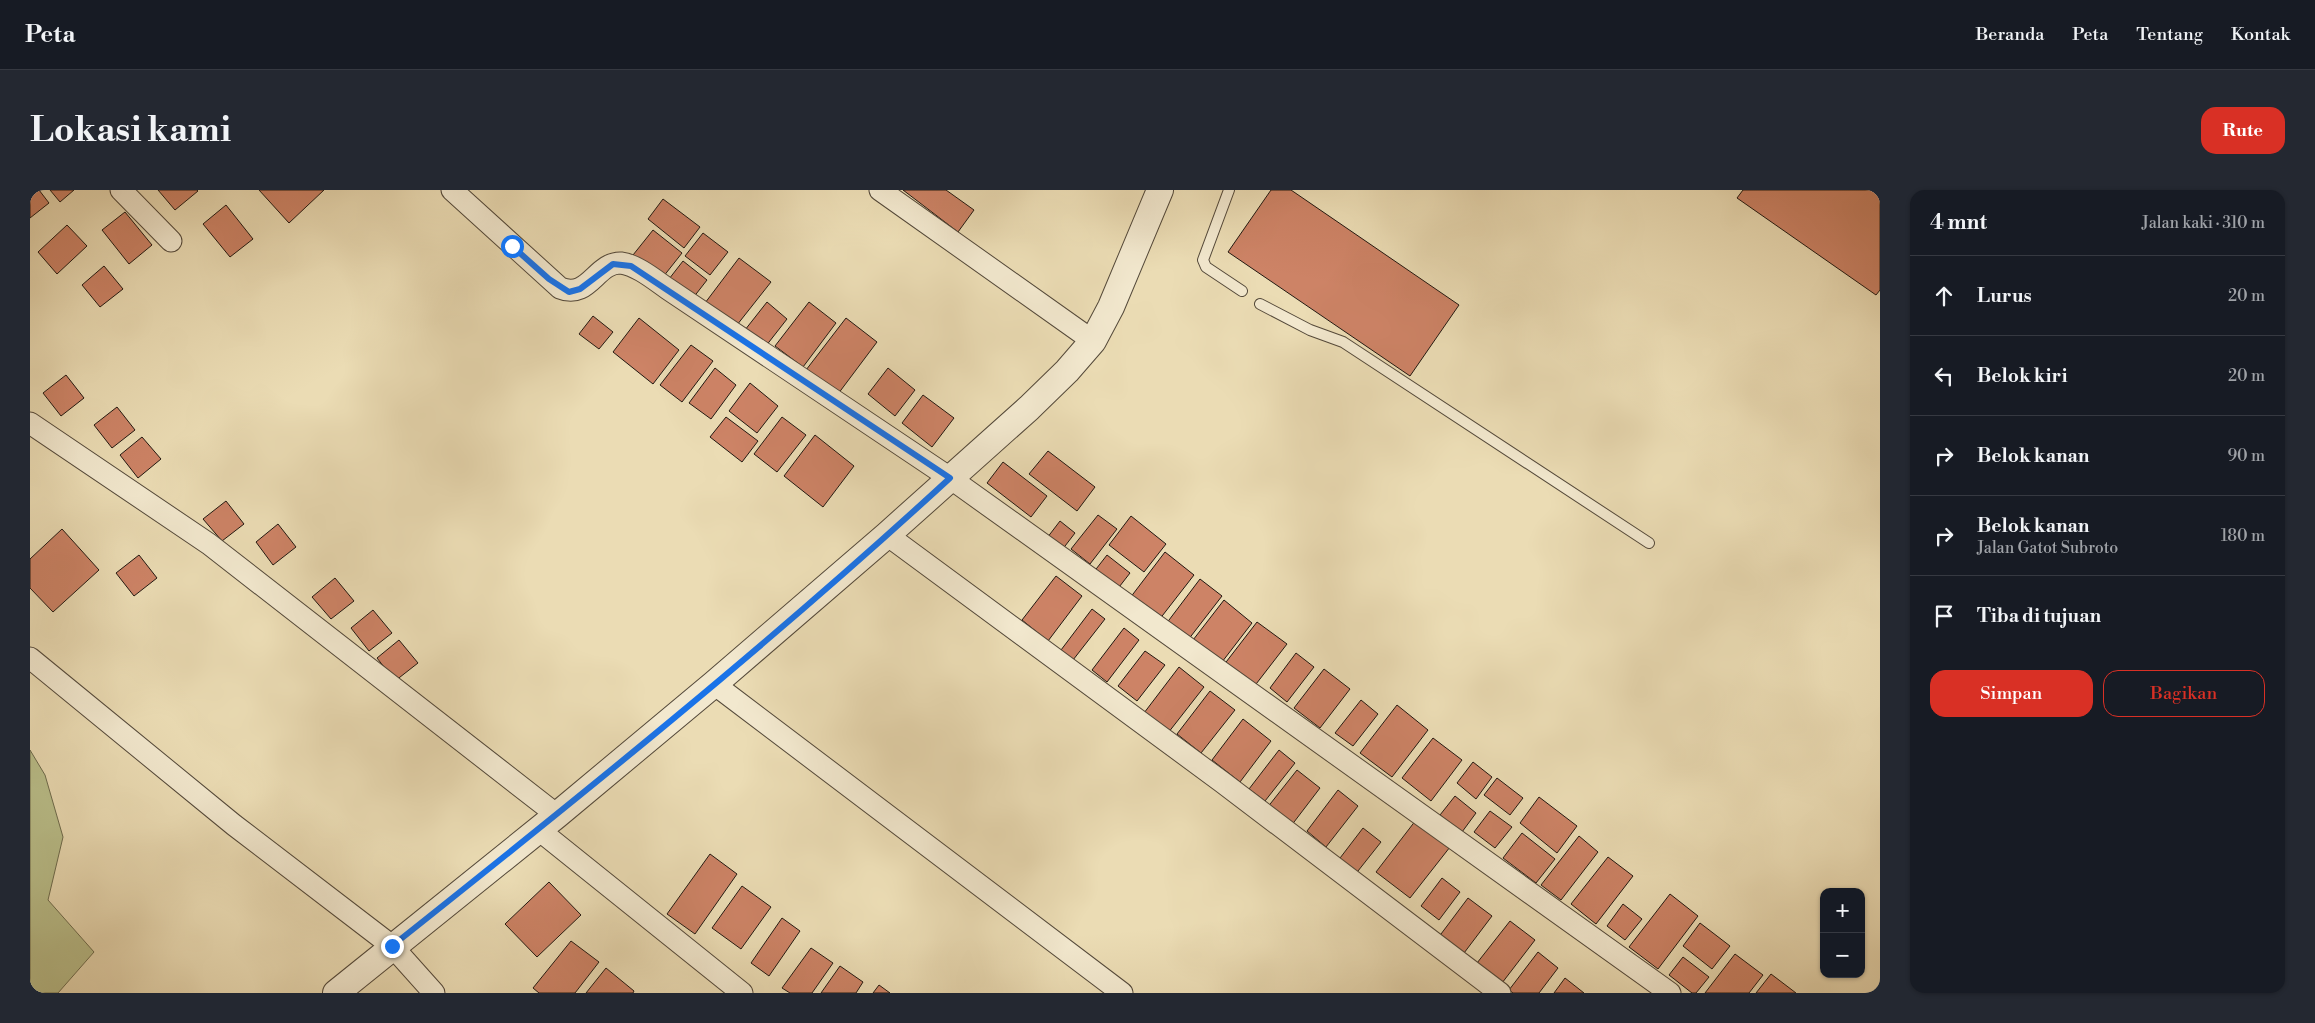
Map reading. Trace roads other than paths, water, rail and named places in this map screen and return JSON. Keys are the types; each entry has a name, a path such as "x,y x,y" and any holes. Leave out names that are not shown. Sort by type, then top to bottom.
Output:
{"street":[{"path":"121,190 171,242"},
{"path":"452,190 560,288 569,292 580,289 613,264 631,266 950,478 1670,993"},
{"path":"880,190 1093,341"},
{"path":"336,993 548,822 714,684 887,535 1029,408 1093,341 1111,307 1160,190"},
{"path":"30,423 209,544 548,822 742,993"},
{"path":"887,535 1222,782 1500,993"},
{"path":"30,658 234,824 392,946 434,993"},
{"path":"714,684 1122,993"}],"lane":[{"path":"1229,190 1203,257 1203,263 1242,291"},
{"path":"1260,304 1310,330 1343,342 1649,543"}]}
